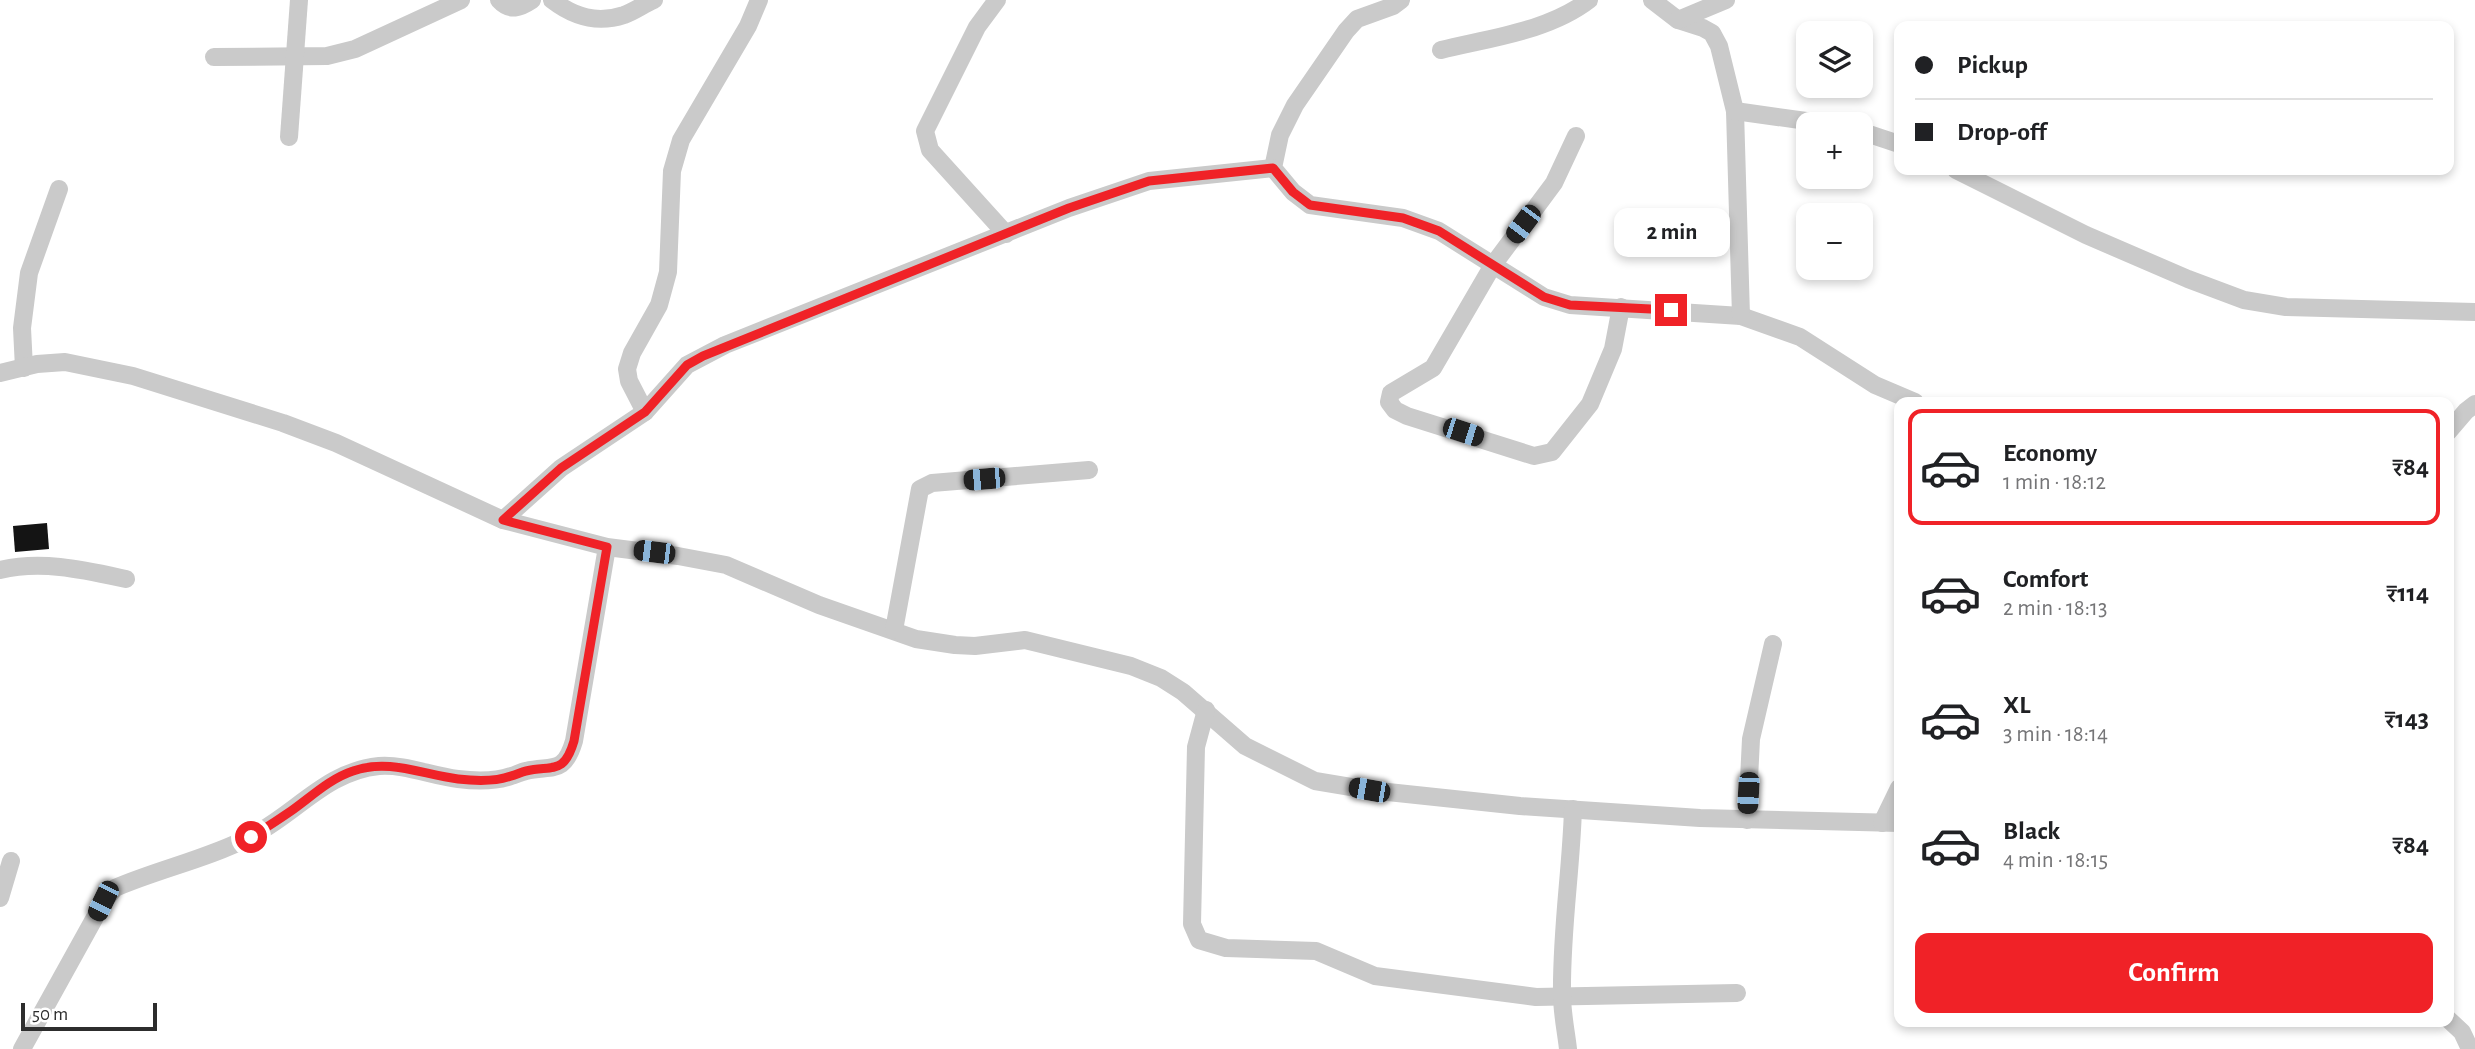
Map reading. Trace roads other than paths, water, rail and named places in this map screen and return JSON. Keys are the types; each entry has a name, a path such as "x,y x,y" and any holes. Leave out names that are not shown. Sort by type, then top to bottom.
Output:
{"street":[{"path":"289,137 299,0"},
{"path":"214,57 327,56 355,49 461,0"},
{"path":"499,0 509,8 516,9 532,0"},
{"path":"552,0 565,10 588,20 625,15 654,0"},
{"path":"645,412 629,381 627,369 632,353 659,304 668,272 672,171 681,140 748,26 759,0"},
{"path":"997,0 977,27 925,131 930,150 1006,234"},
{"path":"1273,168 1280,135 1295,104 1346,31 1357,19 1393,6 1401,0"},
{"path":"1441,50 1536,27 1580,7 1589,0"},
{"path":"1652,0 1678,20 1703,28 1717,40 1735,111 1741,316"},
{"path":"1678,20 1726,0"},
{"path":"1735,111 1796,120"},
{"path":"1873,135 1894,142"},
{"path":"1576,136 1554,183 1493,265 1433,368 1391,393 1389,402 1395,410 1419,420 1534,456 1552,453 1590,404 1613,349 1621,307"},
{"path":"503,520 561,468 645,412 687,365 703,356 1069,208 1149,181 1273,168"},
{"path":"1273,168 1293,192 1310,205 1403,218 1439,231 1544,297 1570,305 1741,316 1800,337 1875,385 1903,397"},
{"path":"1966,175 2086,235 2244,300 2286,307 2475,312"},
{"path":"24,368 22,328 29,273 58,189"},
{"path":"0,373 37,364 65,362 133,376 283,423 336,443 503,520 607,547 726,565 819,605 916,639 975,646 1025,640 1131,666 1161,678 1206,710 1245,746 1315,781 1369,790 1573,809 1747,820 1891,823"},
{"path":"2454,425 2475,404"},
{"path":"894,630 920,489 932,483 1089,470"},
{"path":"22,1049 103,901 115,888 251,837 330,781 354,770 381,766 402,767 459,779 493,780 524,771 553,769 564,762 574,741 607,547"},
{"path":"0,570 33,566 59,567 125,579"},
{"path":"1747,820 1751,739 1773,644"},
{"path":"1206,710 1196,747 1192,924 1199,940 1226,948 1315,951 1375,976 1536,997 1737,993"},
{"path":"1568,1049 1562,996 1562,947 1571,869 1573,809"},
{"path":"0,898 11,861"},
{"path":"2454,1025 2462,1032 2470,1049"}]}
